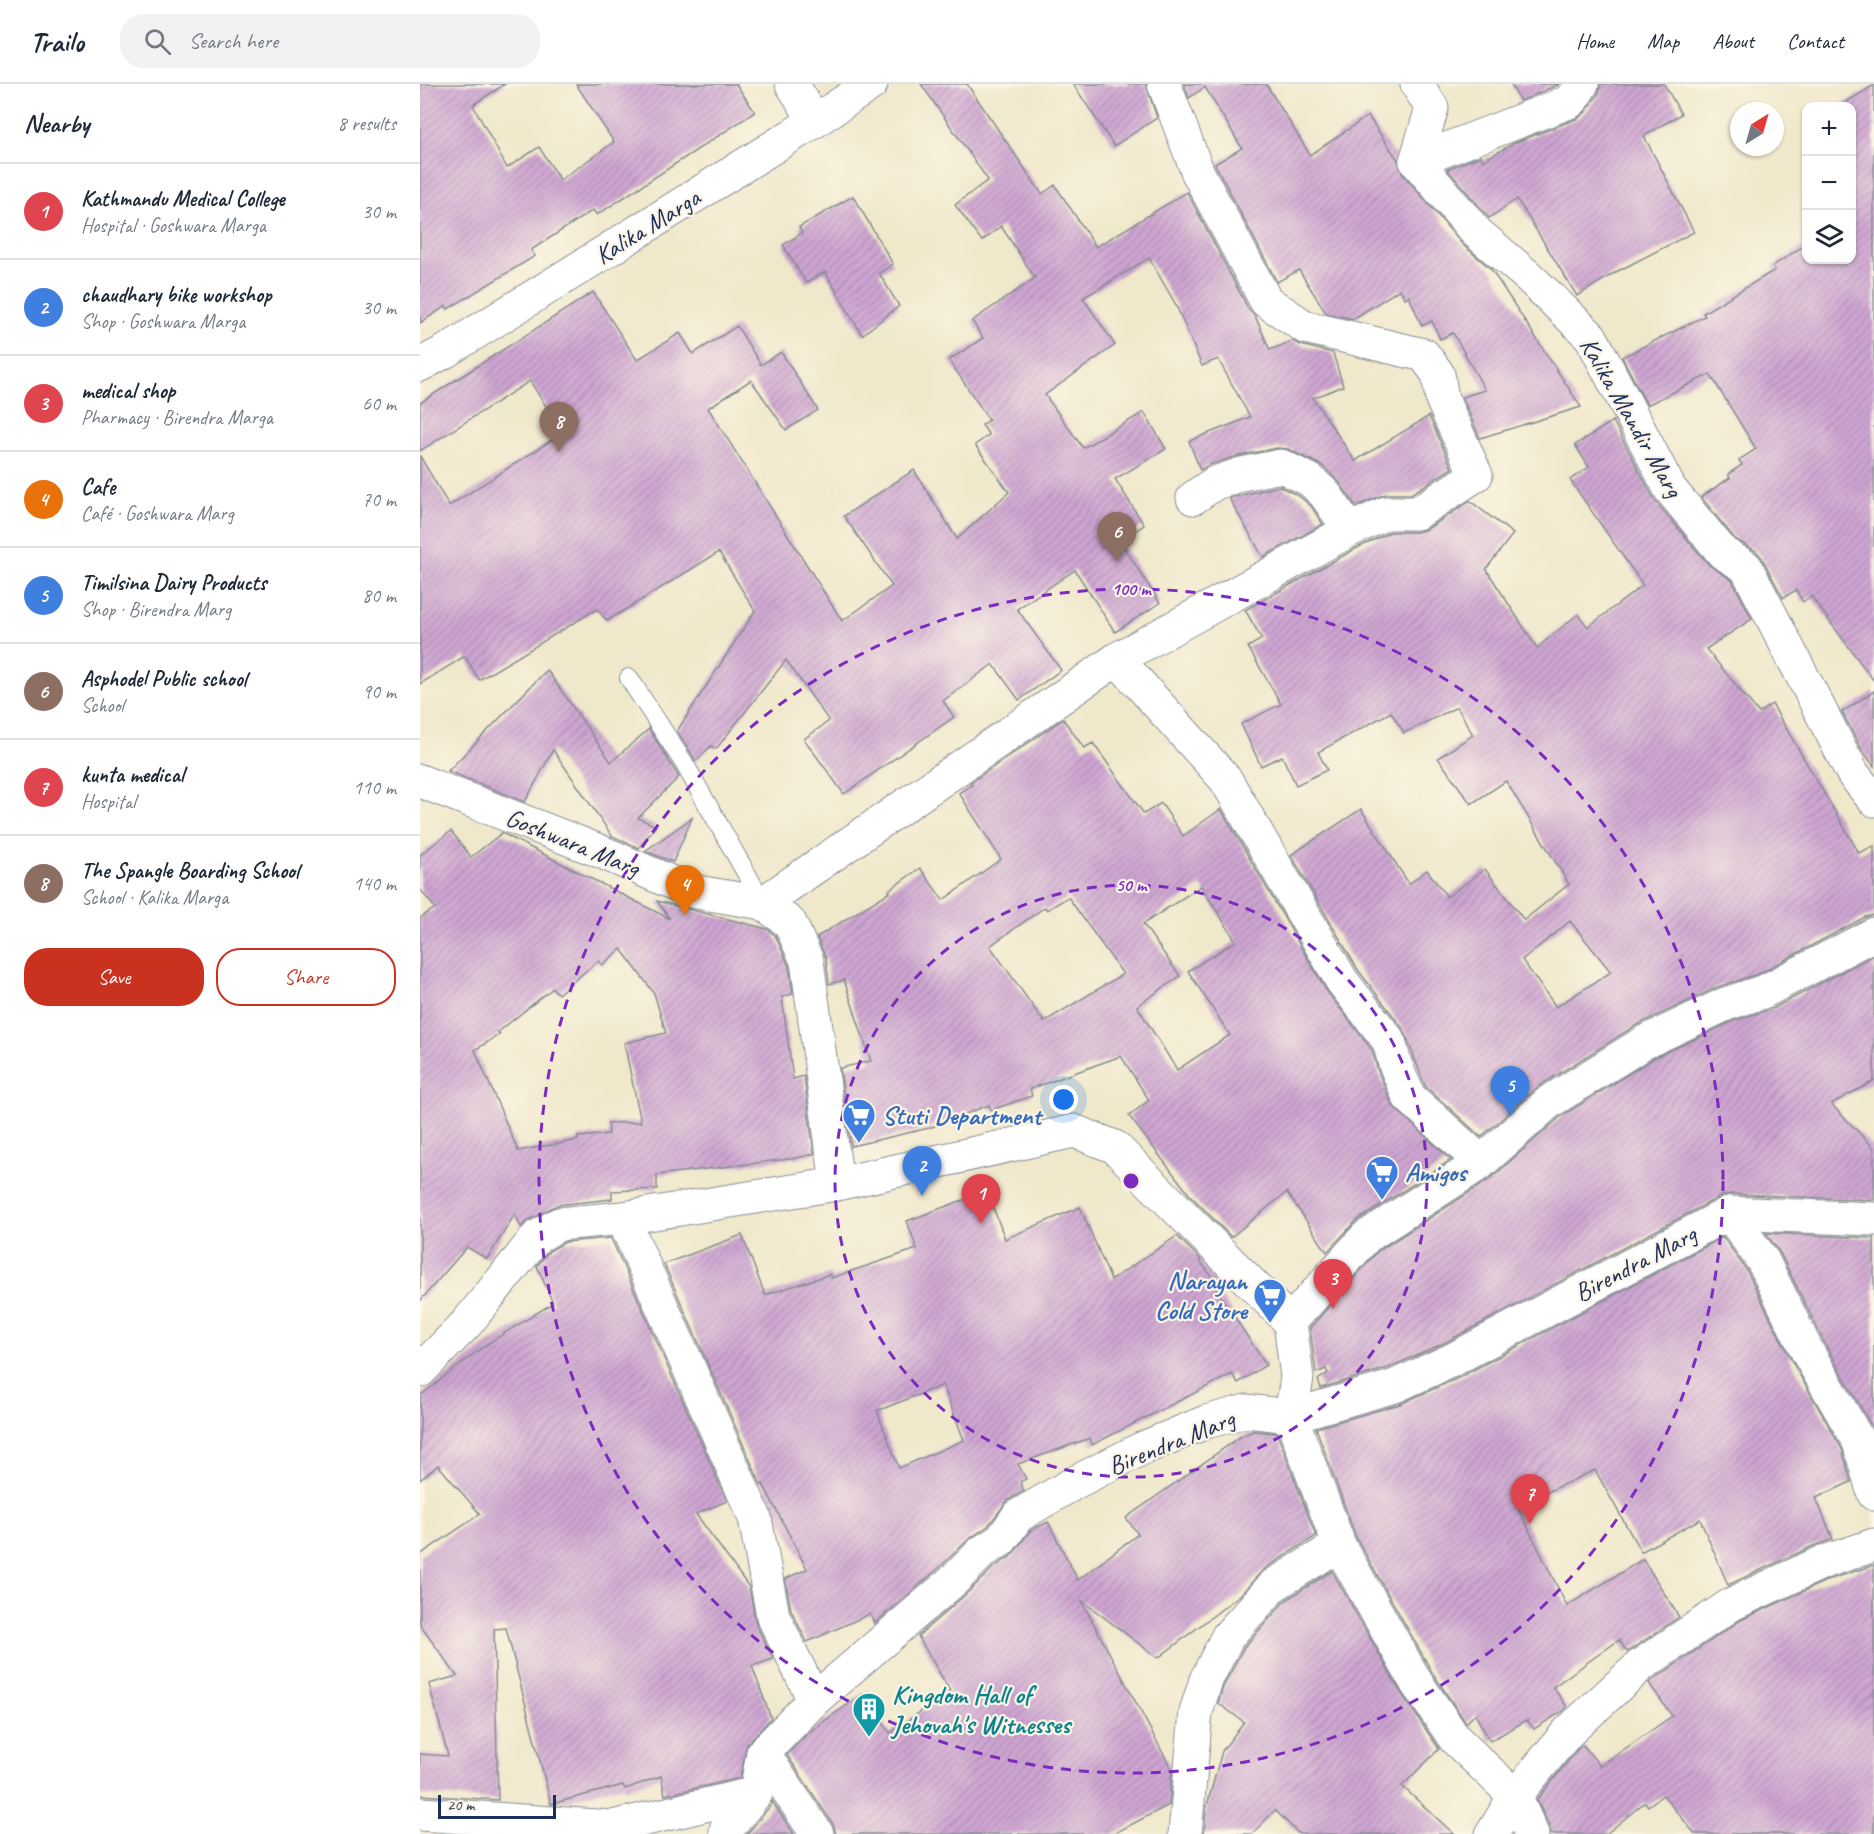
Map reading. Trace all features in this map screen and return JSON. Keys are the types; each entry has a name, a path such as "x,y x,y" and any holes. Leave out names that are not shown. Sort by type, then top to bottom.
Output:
{"street":[{"path":"792,84 815,122"},
{"name":"Kalika Marga","path":"420,365 456,345 815,122 871,84"},
{"path":"837,1184 807,961 790,923 763,903 1116,659 1350,530 1386,513 1417,513 1476,475 1442,399 1438,374 1424,356 1305,327 1266,301 1198,173 1164,84"},
{"path":"1416,161 1432,108 1417,84"},
{"path":"1416,161 1571,101 1582,84"},
{"name":"Kalika Mandir Marg","path":"1416,161 1476,232 1529,277 1591,337 1670,489 1723,553 1746,567 1853,774 1874,800"},
{"path":"1193,498 1215,483 1242,474 1281,466 1310,480 1325,494 1350,530"},
{"path":"1116,659 1226,780 1342,981 1389,1041 1395,1064 1409,1097 1472,1154 1479,1164"},
{"name":"Goshwara Marg","path":"420,781 597,850 691,891 763,903"},
{"path":"1290,1322 1366,1236 1479,1164 1549,1102 1645,1042 1726,1004 1766,991 1874,934"},
{"path":"420,1371 466,1324 537,1237 559,1224 623,1218 837,1184 1074,1131 1115,1147 1290,1322 1297,1377 1291,1416 1339,1545 1416,1682 1455,1739 1515,1796 1532,1834"},
{"path":"1729,1213 1874,1219"},
{"path":"1729,1213 1763,1261 1807,1351 1859,1442 1874,1494"},
{"name":"Birendra Marg","path":"763,1753 814,1700 953,1581 982,1552 1001,1540 1018,1516 1076,1482 1141,1449 1206,1422 1246,1411 1291,1416 1395,1386 1452,1360 1729,1213"},
{"path":"623,1218 755,1518 773,1616 814,1700"},
{"path":"1185,1834 1196,1712 1206,1680 1228,1636 1274,1585 1339,1545"},
{"path":"1492,1834 1515,1796 1568,1732 1641,1665 1732,1604 1821,1563 1874,1545"},
{"path":"726,1834 726,1830 756,1793 763,1753"},
{"path":"763,1753 817,1834"},
{"path":"420,1814 612,1827 756,1793"}],"lane":[{"path":"629,678 684,763 763,903"}],"building":[{"path":"420,84 505,84 473,105 507,168 539,147 560,180 614,142 576,84 736,84 755,112 597,215 593,210 531,250 535,256 448,309 446,306 420,323"},
{"path":"921,84 967,84 1042,194 1055,185 1096,247 1187,192 1249,310 1255,316 1270,350 1292,341 1333,353 1343,386 1313,398 1355,461 1429,416 1452,468 1411,494 1386,494 1356,506 1340,483 1323,466 1288,449 1277,448 1238,456 1200,470 1189,441 1250,417 1218,359 1202,366 1176,305 1149,258 1083,298 1115,345 1045,395 1083,448 1144,412 1166,449 1115,479 1144,525 1120,541 1160,603 1115,632 1075,570 1017,609 1061,670 1019,700 993,664 943,701 954,717 844,794 804,739 829,721 786,660 716,749 711,746 696,761 677,731 755,611 719,552 607,621 597,609 479,680 465,656 420,684 420,456 449,506 563,433 530,381 420,451 420,403 593,292 637,360 680,333 693,354 737,326 761,365 781,352 818,410 786,430 751,380 708,408 842,621 892,586 844,516 914,470 957,539 1009,492 975,445 989,435 982,425 989,420 949,360 983,338 972,321 1035,278 1001,226 982,241 955,205 988,180"},
{"path":"1073,84 1146,84 1157,118 1114,146"},
{"path":"1184,84 1266,84 1310,155 1368,116 1398,160 1402,173 1462,244 1491,269 1581,407 1480,438 1462,397 1485,390 1453,333 1440,339 1432,321 1422,326 1409,296 1405,298 1400,289 1353,319 1326,313 1299,270 1277,282 1215,164 1242,148 1205,87 1189,98"},
{"path":"1511,84 1560,84 1520,101"},
{"path":"1601,84 1664,84 1681,114 1644,136 1694,232 1616,272 1577,296 1517,199 1489,218 1447,169 1481,156 1483,161 1514,143 1578,118 1587,111 1598,94"},
{"path":"1874,85 1874,681 1811,596 1803,602 1796,590 1783,598 1762,558 1756,551 1735,539 1701,497 1730,478 1728,474 1742,465 1739,460 1756,449 1710,374 1647,405 1622,357 1705,316 1703,313 1775,270 1773,266 1802,247 1802,264 1856,264 1856,102 1846,102"},
{"path":"853,196 893,264 879,273 899,306 862,335 825,272 806,283 783,245 802,233 799,227"},
{"path":"1613,421 1655,501 1709,565 1732,580 1752,619 1706,649 1759,713 1772,704 1859,853 1874,846 1874,915 1865,917 1758,974 1718,987 1635,1026 1539,1086 1481,1137 1425,1086 1404,1030 1358,970 1291,855 1361,809 1409,884 1427,870 1447,897 1485,869 1524,920 1569,884 1506,781 1471,804 1438,758 1473,735 1457,707 1404,733 1391,712 1318,752 1327,770 1296,785 1282,756 1261,766 1241,724 1281,704 1248,647 1262,639 1245,610 1359,547 1390,532 1417,532 1427,529 1470,501 1513,534 1486,569 1537,648 1578,614 1588,627 1643,585 1570,480 1589,467 1575,445","holes":["1570,921 1611,972 1556,1007 1522,960"]},
{"path":"1279,486 1299,496 1311,506 1323,524 1263,557 1229,498"},
{"path":"547,670 611,762 649,729 679,777 638,818 656,826 639,848 612,836 553,750 525,802 448,771"},
{"path":"1874,691 1874,766 1862,750 1842,712"},
{"path":"1063,719 1084,748 1093,743 1144,814 1161,803 1183,836 1221,809 1326,990 1372,1050 1392,1105 1451,1160 1356,1221 1327,1252 1287,1192 1231,1237 1189,1194 1129,1116 1149,1100 1121,1056 1030,1089 1032,1096 991,1110 989,1105 929,1128 851,1146 840,1068 871,1061 844,980 829,984 826,958 817,937 890,892 889,890 920,868 943,900 1001,859 959,793 972,785 970,783","holes":["1201,886 1236,941 1188,971 1230,1035 1177,1070 1137,1006 1180,976 1143,924","1068,897 1123,974 1044,1022 990,946 1045,907 1047,910"]},
{"path":"692,818 673,862 645,851"},
{"path":"451,831 471,857 502,833 670,919 657,901 767,929 775,935 789,966 793,994 782,997 793,1079 804,1076 814,1154 657,1175 657,1189 612,1191 612,1199 557,1205 527,1221 521,1227 515,1214 487,1259 467,1247 420,1301 420,918 435,908 420,889 420,855","holes":["621,949 654,993 666,1033 624,1043 641,1122 608,1123 609,1134 578,1137 578,1140 518,1151 475,1050 500,1034 498,1032 553,988 558,994 598,961 602,965"]},
{"path":"1874,955 1874,1081 1831,1104 1874,1148 1874,1200 1730,1194 1721,1196 1444,1343 1388,1368 1321,1388 1318,1380 1328,1373 1326,1369 1316,1373 1310,1328 1378,1251 1489,1180 1560,1117 1654,1058 1733,1021 1774,1008"},
{"path":"987,1191 1005,1239 1080,1207 1111,1280 1177,1236 1201,1260 1217,1284 1214,1286 1266,1365 1238,1383 1232,1374 1092,1445 1090,1438 1018,1464 1026,1479 1020,1482 1024,1491 1008,1500 988,1526 969,1539 875,1623 870,1614 807,1642 791,1610 785,1579 807,1569 763,1484 761,1485 664,1264 742,1235 765,1295 831,1274 831,1278 917,1249 907,1221","holes":["943,1385 964,1440 899,1468 877,1411"]},
{"path":"1766,1233 1874,1238 1874,1430 1824,1342 1780,1253"},
{"path":"1723,1237 1747,1271 1791,1360 1842,1449 1851,1482 1816,1498 1833,1539 1728,1585 1700,1519 1641,1552 1595,1470 1517,1506 1567,1606 1643,1559 1679,1617 1627,1652 1619,1640 1553,1687 1567,1707 1563,1711 1534,1729 1527,1720 1490,1741 1475,1714 1466,1723 1432,1672 1356,1537 1316,1428 1400,1404 1460,1377"},
{"path":"611,1238 727,1501 696,1514 749,1587 756,1624 773,1659 752,1666 771,1718 747,1744 740,1778 665,1795 661,1776 625,1789 623,1785 551,1804 506,1628 494,1629 498,1800 420,1795 420,1754 448,1756 429,1684 457,1676 420,1625 420,1555 480,1514 438,1465 420,1480 420,1396 484,1346 553,1303 537,1266 549,1251 565,1242"},
{"path":"1253,1431 1277,1433 1316,1536 1264,1569 1240,1595 1158,1658 1081,1600 1172,1770 1169,1805 1113,1834 836,1834 833,1824 787,1755 809,1732 863,1694 890,1733 950,1691 918,1636 994,1567 1011,1556 1031,1530 1048,1522 1078,1580 1138,1534 1126,1518 1240,1437"},
{"path":"1874,1565 1874,1834 1695,1834 1663,1795 1648,1806 1645,1802 1606,1834 1550,1834 1549,1826 1537,1800 1577,1750 1583,1745 1600,1766 1672,1716 1649,1683 1741,1620 1828,1580"},
{"path":"1332,1571 1400,1691 1439,1749 1402,1786 1454,1834 1299,1834 1275,1810 1252,1834 1204,1834 1206,1809 1222,1751 1244,1722 1218,1703 1223,1687 1244,1647 1286,1600"},
{"path":"772,1801 794,1834 747,1834 771,1805"}],"place":[{"name":"The Spangle Boarding School","path":"559,452"},
{"name":"Asphodel Public school","path":"1117,562"},
{"name":"Cafe","path":"685,915"},
{"name":"Timilsina Dairy Products","path":"1510,1116"},
{"name":"Stuti Department","path":"859,1144"},
{"name":"chaudhary bike workshop","path":"922,1196"},
{"name":"Amigos","path":"1382,1201"},
{"name":"Kathmandu Medical College","path":"981,1224"},
{"name":"medical shop","path":"1333,1309"},
{"name":"Narayan Cold Store","path":"1270,1324"},
{"name":"kunta medical","path":"1530,1524"},
{"name":"Kingdom Hall of Jehovah's Witnesses","path":"869,1738"}]}
